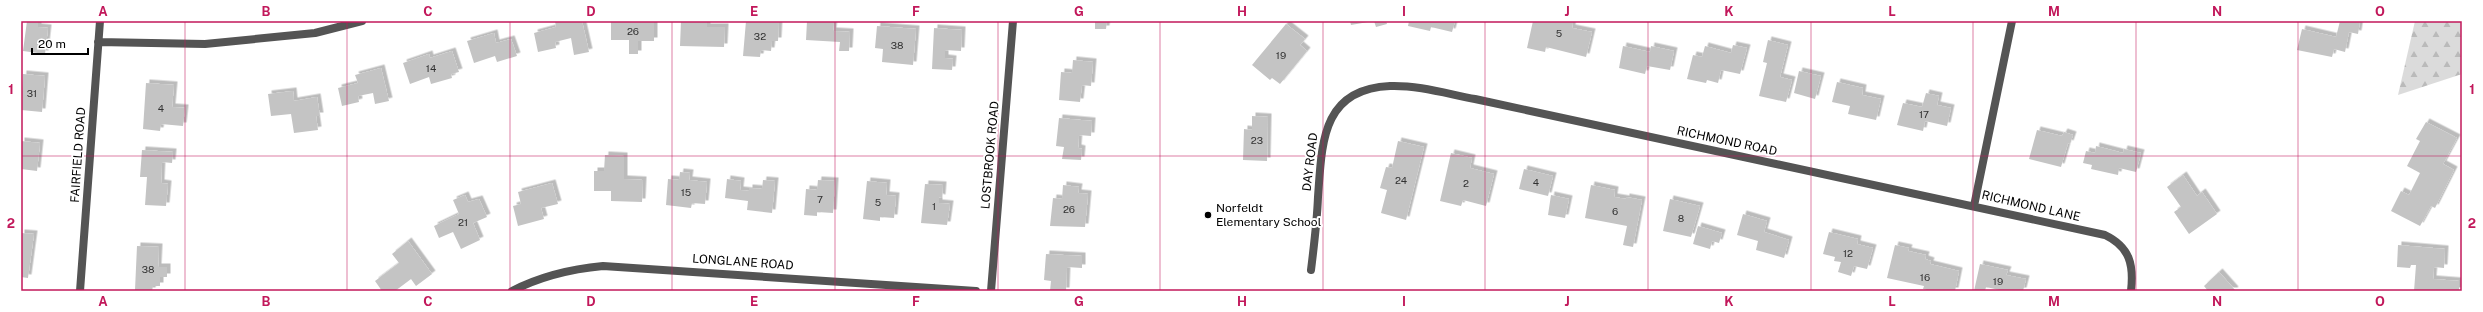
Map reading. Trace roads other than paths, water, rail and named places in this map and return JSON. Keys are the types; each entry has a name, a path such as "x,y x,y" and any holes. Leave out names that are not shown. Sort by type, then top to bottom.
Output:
{"street":[{"name":"FAIRFIELD ROAD","path":"80,291 100,21"},
{"path":"98,42 205,44 315,33 362,21"},
{"name":"LOSTBROOK ROAD","path":"991,291 1013,21"},
{"name":"RICHMOND LANE","path":"2012,21 1974,206 2105,235 2115,240 2126,250 2132,265 2131,291"},
{"name":"DAY ROAD","path":"1311,270 1322,145 1330,119 1338,107 1348,99 1367,88 1393,86 1475,100"},
{"name":"RICHMOND ROAD","path":"1475,100 1974,206"},
{"name":"LONGLANE ROAD","path":"512,291 536,279 581,268 603,266 976,291"}],"place":[{"name":"Norfeldt Elementary School","path":"1208,215"}]}
